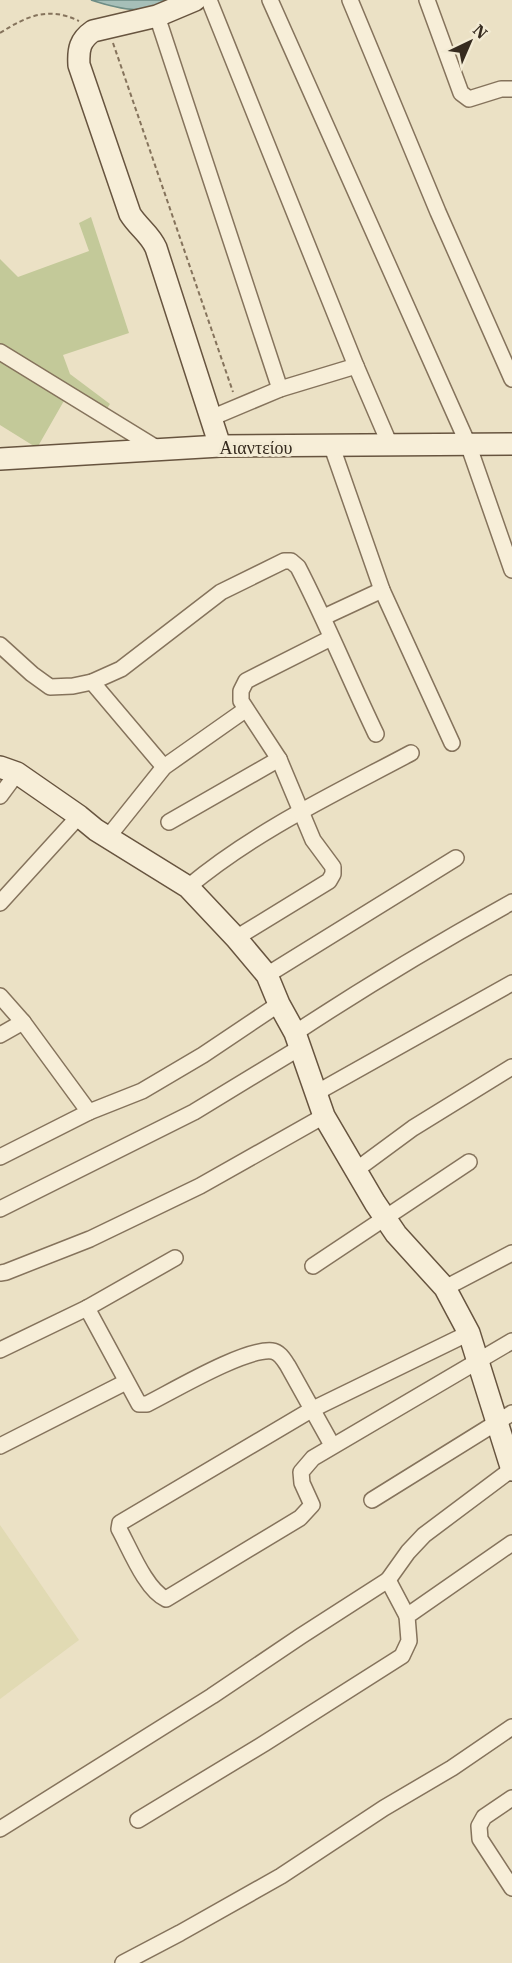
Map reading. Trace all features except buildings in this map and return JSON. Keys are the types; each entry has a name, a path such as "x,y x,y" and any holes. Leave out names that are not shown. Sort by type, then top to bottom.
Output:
{"street":[{"path":"195,0 157,16 101,29 86,36 81,42 78,53 79,65 130,214 135,223 152,239 156,248 220,446"},
{"path":"209,0 390,445"},
{"path":"270,0 468,444 512,570"},
{"path":"350,0 438,212 512,379"},
{"path":"427,0 461,93 469,99 501,89 512,89"},
{"path":"157,16 280,389"},
{"path":"0,352 158,449"},
{"path":"211,418 280,389 356,366"},
{"name":"Αιαντείου","path":"0,459 220,446 512,444"},
{"path":"332,447 382,590 452,743"},
{"path":"0,645 32,674 51,687 92,682 121,669 221,592 284,561 291,561 298,567 324,617 331,638 376,734"},
{"path":"324,617 382,590"},
{"path":"236,938 329,881 333,874 333,867 313,840 279,759 241,701 241,691 246,681 331,638"},
{"path":"92,682 164,767"},
{"path":"108,837 164,767 245,710"},
{"path":"188,887 232,853 301,811 411,753"},
{"path":"168,822 279,759"},
{"path":"0,796 8,770 188,887 267,975 298,1040 324,1116 385,1218 396,1234 445,1288 469,1333 478,1362 505,1417 512,1469 424,1535 408,1552 388,1580 212,1696 0,1829"},
{"path":"0,903 79,816"},
{"path":"267,975 456,858"},
{"path":"0,1209 194,1112 298,1040 371,983 512,902"},
{"path":"316,1093 512,983"},
{"path":"0,996 23,1022 89,1112"},
{"path":"0,1157 89,1112 142,1091 203,1055 279,1004"},
{"path":"0,1035 23,1022"},
{"path":"356,1170 413,1128 512,1067"},
{"path":"0,1273 90,1239 200,1186 324,1116"},
{"path":"313,1266 469,1162"},
{"path":"445,1288 512,1253"},
{"path":"0,1350 87,1308 176,1258"},
{"path":"87,1308 139,1404 147,1404 249,1354 270,1350 282,1357 332,1446"},
{"path":"469,1333 311,1410 120,1523 119,1529 150,1586 159,1596 166,1599 300,1518 312,1505 302,1483 301,1472 313,1458 512,1341"},
{"path":"0,1446 126,1382"},
{"path":"372,1500 505,1417"},
{"path":"407,1616 512,1543"},
{"path":"138,1820 402,1656 409,1641 407,1616 388,1580"},
{"path":"123,1963 281,1876 452,1768 512,1727"},
{"path":"512,1798 484,1817 479,1826 480,1839 512,1888"}],"path":[{"path":"0,33 27,19 47,13 58,14 101,29 237,406"}],"shaded area":[{"path":"0,1525 79,1640 0,1699"}],"green space":[{"path":"91,217 129,333 63,355 70,374 110,404 104,413 69,392 37,448 0,425 0,259 18,277 89,251 79,223"}],"water":[{"path":"91,0 177,0 144,9 124,9"}]}
